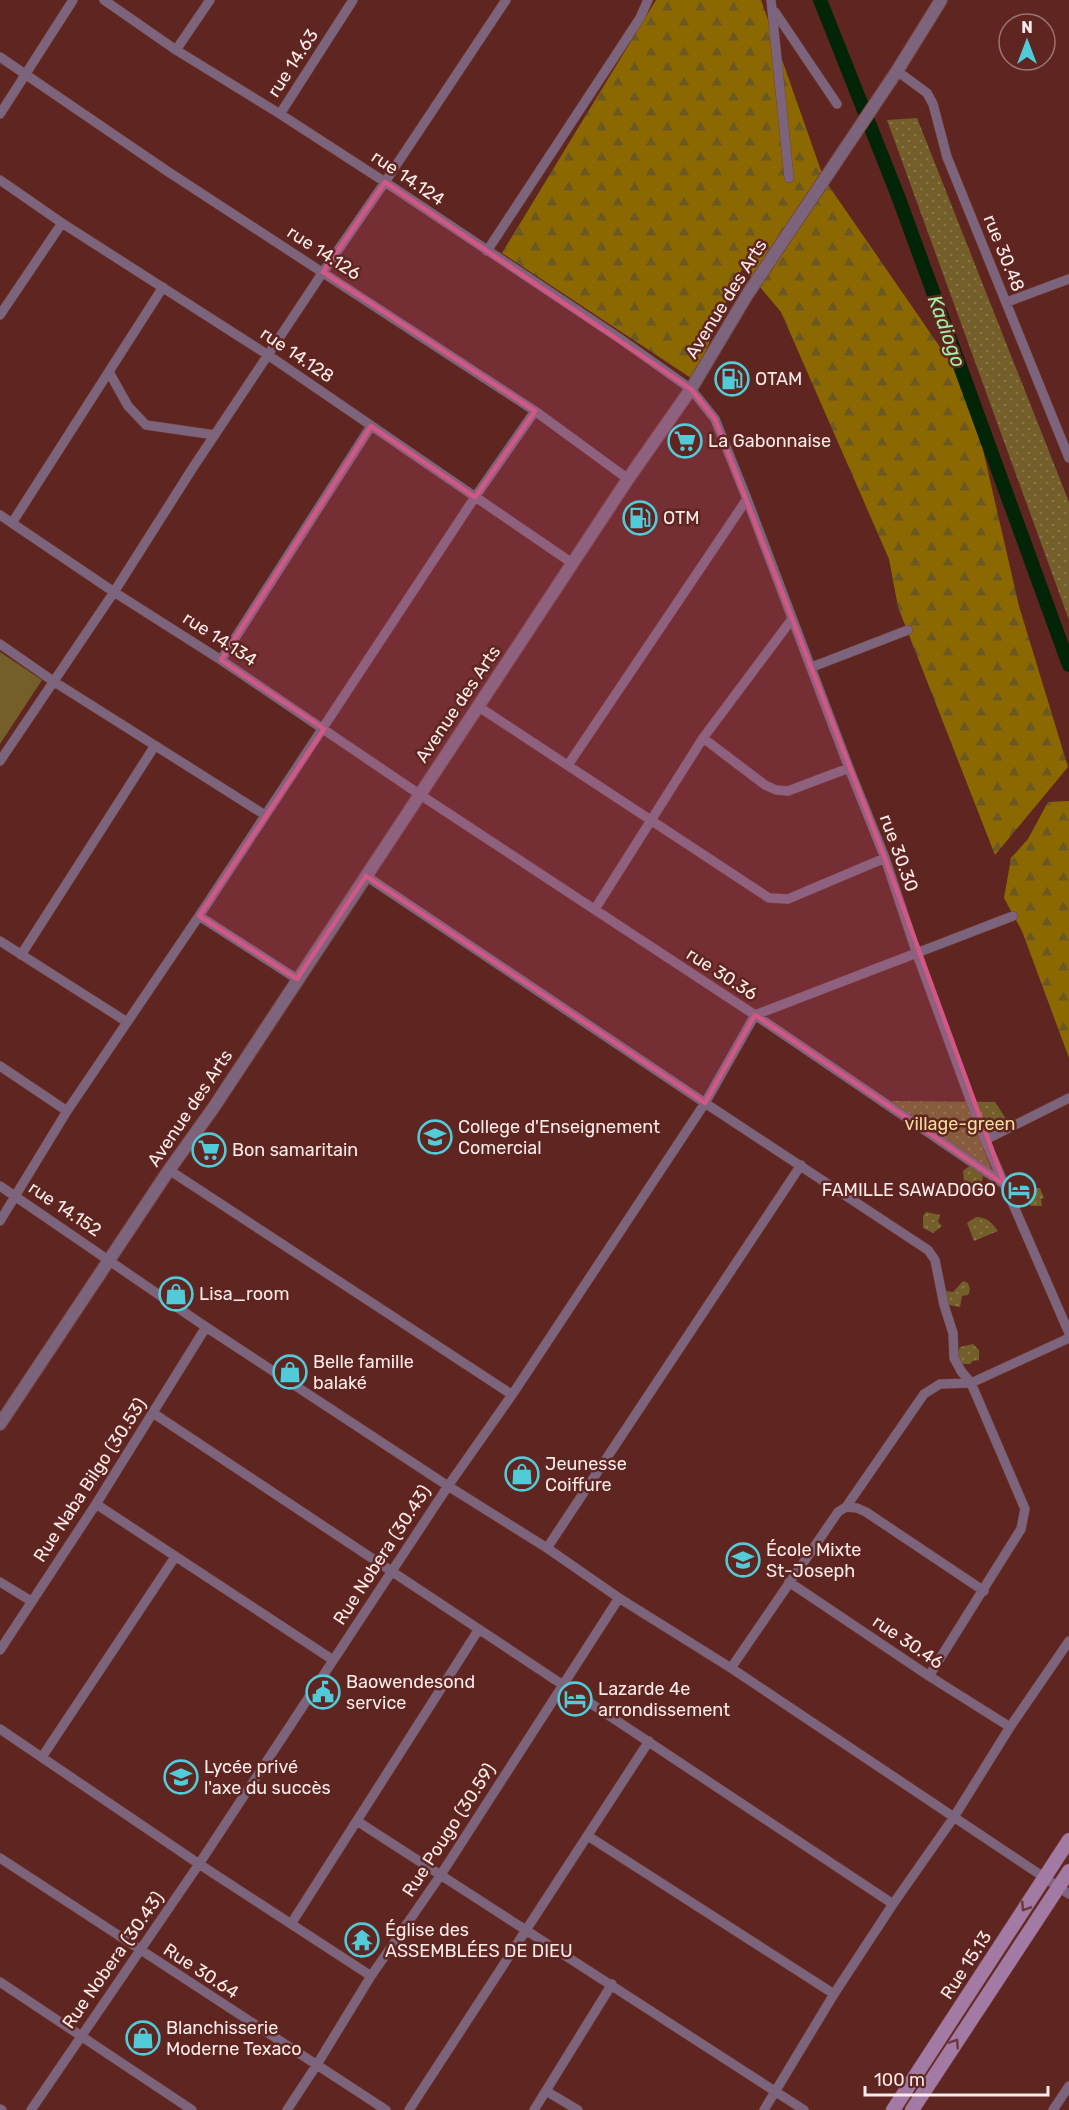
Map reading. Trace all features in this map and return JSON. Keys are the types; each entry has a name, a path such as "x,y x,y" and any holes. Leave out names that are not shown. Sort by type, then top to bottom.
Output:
{"main road":[{"name":"Rue 15.13","path":"893,2110 1069,1840"},
{"path":"912,2110 1064,1891 1069,1871"}],"street":[{"path":"0,114 73,0"},
{"name":"rue 14.124","path":"104,0 176,50 385,182 619,338 691,389"},
{"path":"176,50 210,0"},
{"name":"rue 14.63","path":"280,114 353,0"},
{"path":"0,761 506,0"},
{"path":"487,251 640,18 648,0"},
{"name":"Avenue des Arts","path":"0,1424 169,1170 214,1107 628,479 691,389 747,295 876,103 941,0"},
{"path":"772,5 837,105"},
{"path":"772,5 789,177"},
{"name":"rue 14.126","path":"0,57 167,171 535,411 628,479"},
{"name":"rue 30.48","path":"897,71 927,93 933,104 947,157 1069,458"},
{"name":"rue 14.128","path":"0,180 62,223 268,355 572,563"},
{"path":"0,315 62,223"},
{"path":"1007,302 1069,279"},
{"path":"12,524 163,287"},
{"path":"109,372 128,406 146,425 215,435"},
{"name":"rue 30.30","path":"691,389 715,420 747,499 885,858 917,954 985,1140 1069,1333"},
{"path":"0,1221 67,1111 324,729 475,497 535,411"},
{"path":"222,660 371,426"},
{"path":"568,765 747,499"},
{"name":"rue 14.134","path":"0,515 114,592 222,660 419,794"},
{"path":"595,909 703,738 792,619"},
{"path":"812,667 908,630"},
{"path":"0,644 154,747 265,815"},
{"path":"479,707 769,898 788,899 885,858"},
{"path":"703,738 765,785 776,790 788,790 849,768"},
{"path":"21,955 154,747"},
{"name":"rue 30.36","path":"419,794 755,1015 1005,1185"},
{"path":"366,876 928,1250 935,1260 944,1305 953,1333 954,1358 971,1383 1025,1509 1021,1529 929,1676"},
{"path":"199,916 297,979"},
{"path":"755,1015 1013,916"},
{"path":"0,941 127,1022"},
{"name":"Rue Nobera (30.43)","path":"31,2110 199,1864 390,1572 705,1103 755,1015"},
{"path":"0,1066 67,1111"},
{"path":"985,1140 1069,1098"},
{"path":"547,1548 801,1165"},
{"path":"169,1170 511,1394"},
{"name":"rue 14.152","path":"0,1186 206,1327 448,1486 547,1548 619,1598 731,1668 1064,1891"},
{"name":"Rue Naba Bilgo (30.53)","path":"0,1650 96,1504 206,1327"},
{"path":"731,1668 838,1512 846,1507 924,1394 940,1384 971,1383 1069,1338"},
{"path":"153,1413 893,1904"},
{"path":"96,1504 333,1660"},
{"path":"846,1507 866,1512 984,1590"},
{"path":"42,1757 175,1557"},
{"path":"0,1582 31,1601"},
{"name":"rue 30.46","path":"789,1582 1010,1727"},
{"name":"Rue Pougo (30.59)","path":"286,2110 371,1976 440,1876 619,1598"},
{"path":"291,1924 479,1629"},
{"path":"764,2110 834,1994 954,1817 1010,1727 1069,1641"},
{"path":"0,1729 199,1864 371,1976"},
{"path":"409,2110 649,1741"},
{"path":"357,1821 804,2110"},
{"path":"588,1836 834,1994"},
{"name":"Rue 30.64","path":"0,1858 386,2110"},
{"path":"0,1982 192,2110"},
{"path":"534,2110 612,1984"},
{"path":"1053,2110 1069,2086"},
{"path":"546,2091 578,2110"}],"highlighted area":[{"path":"385,182 691,389 715,419 885,858 1005,1185 755,1015 705,1103 366,876 297,979 199,916 324,729 221,660 371,426 475,497 535,411 323,272"}],"green space":[{"path":"656,0 761,0 824,179 969,389 1019,606 1068,767 995,855 898,607 889,559 781,312 743,267 721,313 694,380 502,253"},
{"path":"917,118 1069,502 1069,620 887,120"},
{"path":"0,652 42,680 0,744"},
{"path":"1069,801 1069,1058 1022,931 1004,898 1011,858 1028,839 1048,802"},
{"name":"village-green","path":"892,1101 995,1102 1010,1125 979,1138 993,1173 893,1108"},
{"path":"975,1165 984,1176 980,1187 969,1182 967,1184 964,1180 963,1171"},
{"path":"1026,1178 1033,1180 1036,1188 1040,1188 1044,1198 1041,1199 1042,1206 1031,1206 1025,1199 1021,1199 1018,1184"},
{"path":"926,1212 940,1215 938,1222 942,1226 933,1233 923,1228 923,1216"},
{"path":"976,1217 989,1221 998,1231 974,1241 967,1223"},
{"path":"963,1281 968,1283 970,1289 968,1295 962,1296 960,1307 949,1305 945,1297 946,1291 953,1292"},
{"path":"973,1344 979,1350 979,1360 970,1364 961,1364 957,1355 960,1347"}],"waterway":[{"name":"Kadiogo","path":"820,0 898,196 1069,665"}],"place":[{"name":"OTAM","path":"732,379"},
{"name":"La Gabonnaise","path":"685,441"},
{"name":"OTM","path":"640,518"},
{"name":"College d'Enseignement Comercial","path":"435,1137"},
{"name":"Bon samaritain","path":"209,1150"},
{"name":"FAMILLE SAWADOGO","path":"1019,1190"},
{"name":"Lisa_room","path":"176,1294"},
{"name":"Belle famille balaké","path":"290,1372"},
{"name":"Jeunesse Coiffure","path":"522,1474"},
{"name":"École Mixte St-Joseph","path":"743,1560"},
{"name":"Baowendesond service","path":"323,1692"},
{"name":"Lazarde 4e arrondissement","path":"575,1699"},
{"name":"Lycée privé l'axe du succès","path":"181,1777"},
{"name":"Église des ASSEMBLÉES DE DIEU","path":"362,1940"},
{"name":"Blanchisserie Moderne Texaco","path":"143,2038"}]}
